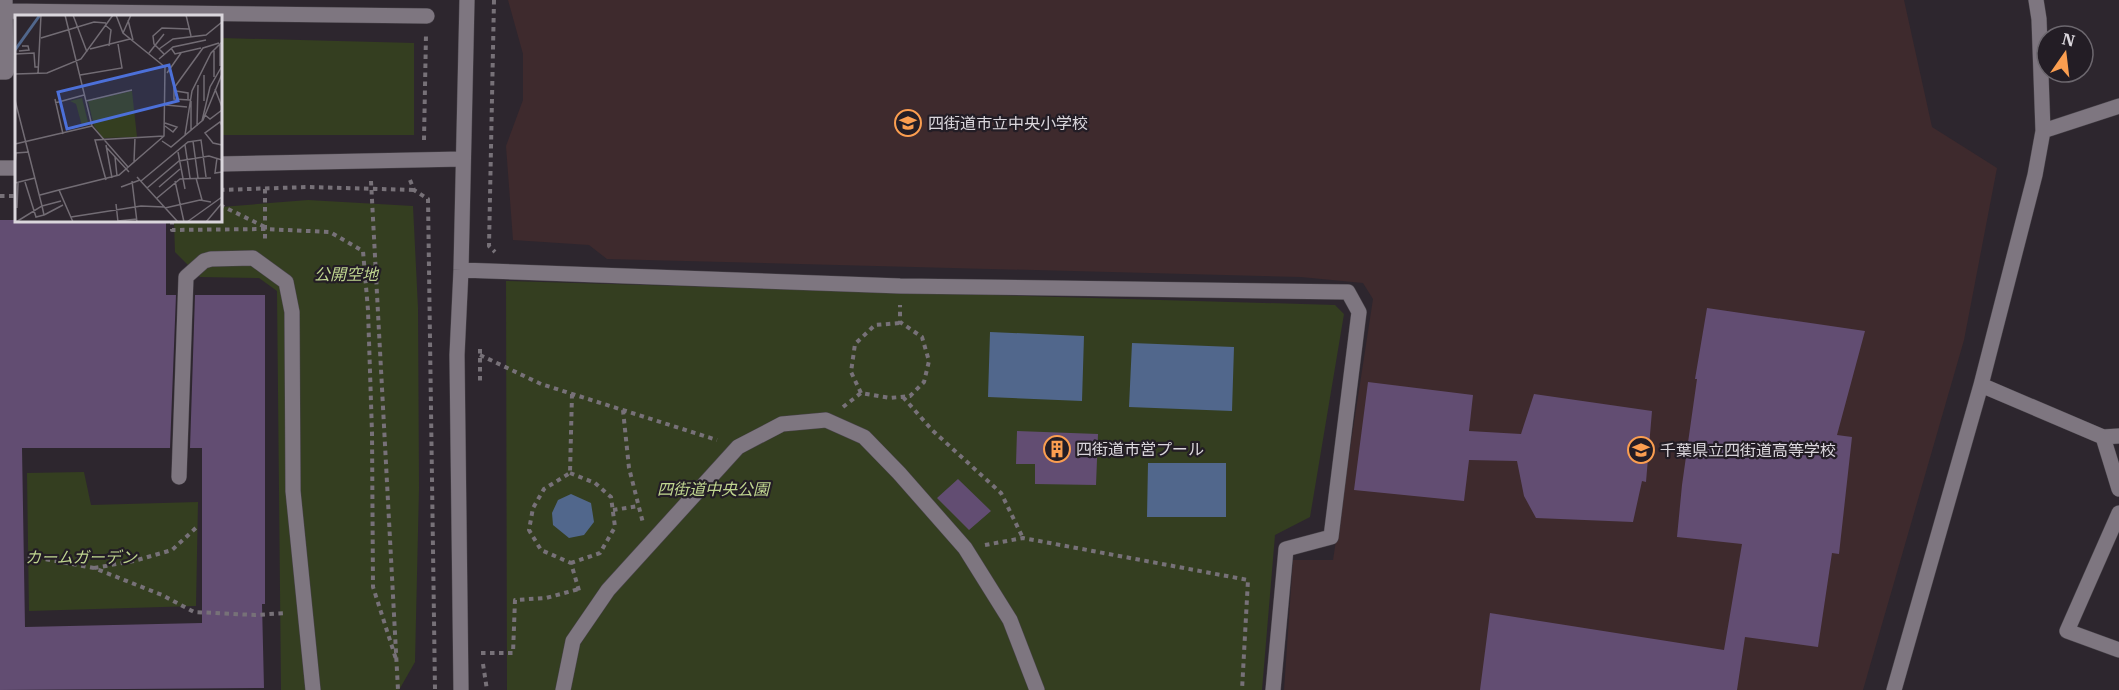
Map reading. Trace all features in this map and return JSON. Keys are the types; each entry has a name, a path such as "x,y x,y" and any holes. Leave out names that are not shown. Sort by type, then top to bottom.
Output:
{"street":[{"path":"460,690 457,355 467,0"},
{"path":"1894,690 1981,385 2035,175 2043,131 2036,0"},
{"path":"0,72 6,72 5,6 427,16"},
{"path":"2043,131 2119,106"},
{"path":"222,164 463,159"},
{"path":"178,477 186,277 204,261 211,259 253,258 286,282 292,312 293,491 313,690"},
{"path":"461,270 900,286 1348,292 1359,312 1331,537 1286,549 1273,690"},
{"path":"1981,385 2103,437 2119,436"},
{"path":"563,690 573,641 608,590 738,447 782,424 826,420 864,437 906,480 965,548 1010,620 1037,690"},
{"path":"2103,437 2119,489"},
{"path":"2119,513 2067,632 2119,650"}],"path":[{"path":"494,0 489,246 496,254"},
{"path":"424,142 427,16"},
{"path":"265,180 265,266"},
{"path":"380,180 371,180 398,690"},
{"path":"400,180 410,180 414,190"},
{"path":"222,189 308,187 414,190 428,199 435,690"},
{"path":"222,206 265,227"},
{"path":"172,222 172,230 264,229 330,232 363,251 368,310 372,433 373,587 396,659"},
{"path":"900,286 900,322"},
{"path":"826,420 861,393 890,398 910,396 924,382 929,361 922,337 900,322 875,325 855,344 851,372 861,393"},
{"path":"480,356 541,384 738,447"},
{"path":"570,473 572,394"},
{"path":"903,397 932,430 1001,493 1023,538"},
{"path":"623,411 629,468 649,544"},
{"path":"570,473 595,483 611,497 615,527 600,553 571,563 541,550 529,530 533,508 544,489 570,473"},
{"path":"613,510 639,506"},
{"path":"94,568 134,561 172,550 198,526"},
{"path":"965,548 1023,538 1248,580 1242,690"},
{"path":"27,556 94,568 162,595 195,612 255,615 306,612"},
{"path":"571,563 588,620"},
{"path":"481,654 513,653 515,600 546,598 579,589"}],"shaded area":[{"name":"千葉県立四街道高等学校","path":"508,0 1904,0 1932,127 1997,168 1964,340 1863,690 1284,690 1293,560 1333,560 1373,299 1363,283 1301,277 607,259 589,245 513,240 506,146 523,100 523,54"}],"green space":[{"path":"222,38 414,43 414,135 222,135"},
{"name":"公開空地","path":"308,200 413,206 418,308 419,488 415,662 399,690 281,690 277,291 259,278 200,277 175,252 174,222 222,222 222,207"},
{"name":"四街道中央公園","path":"506,281 1335,305 1344,314 1310,517 1275,535 1262,690 507,690"},
{"name":"カームガーデン","path":"84,472 91,505 198,502 196,606 29,611 27,473"}],"water":[{"path":"990,332 1084,336 1082,401 988,397"},
{"path":"1132,343 1234,347 1232,411 1129,407"},
{"path":"1148,463 1226,463 1226,517 1147,517"},
{"path":"571,494 591,503 594,522 584,535 569,538 553,525 552,513 558,500"}],"building":[{"path":"0,220 15,220 15,222 166,222 166,295 176,295 170,448 22,448 25,627 202,623 202,448 190,448 195,295 265,295 265,604 262,604 264,688 0,690"},
{"path":"1707,308 1865,331 1837,435 1852,437 1839,554 1832,553 1818,647 1745,637 1737,690 1480,690 1490,613 1724,650 1742,544 1677,537 1697,379 1695,379"},
{"path":"1368,382 1473,395 1469,431 1521,434 1534,394 1652,411 1646,482 1642,481 1633,522 1536,518 1524,496 1517,461 1469,460 1464,501 1354,490"},
{"name":"四街道市営プール","path":"1017,431 1098,434 1096,485 1035,484 1035,464 1016,464"},
{"path":"958,479 991,511 969,530 937,498"}],"place":[{"name":"四街道市立中央小学校","path":"908,123"},
{"name":"四街道市営プール","path":"1057,449"},
{"name":"千葉県立四街道高等学校","path":"1641,450"}]}
